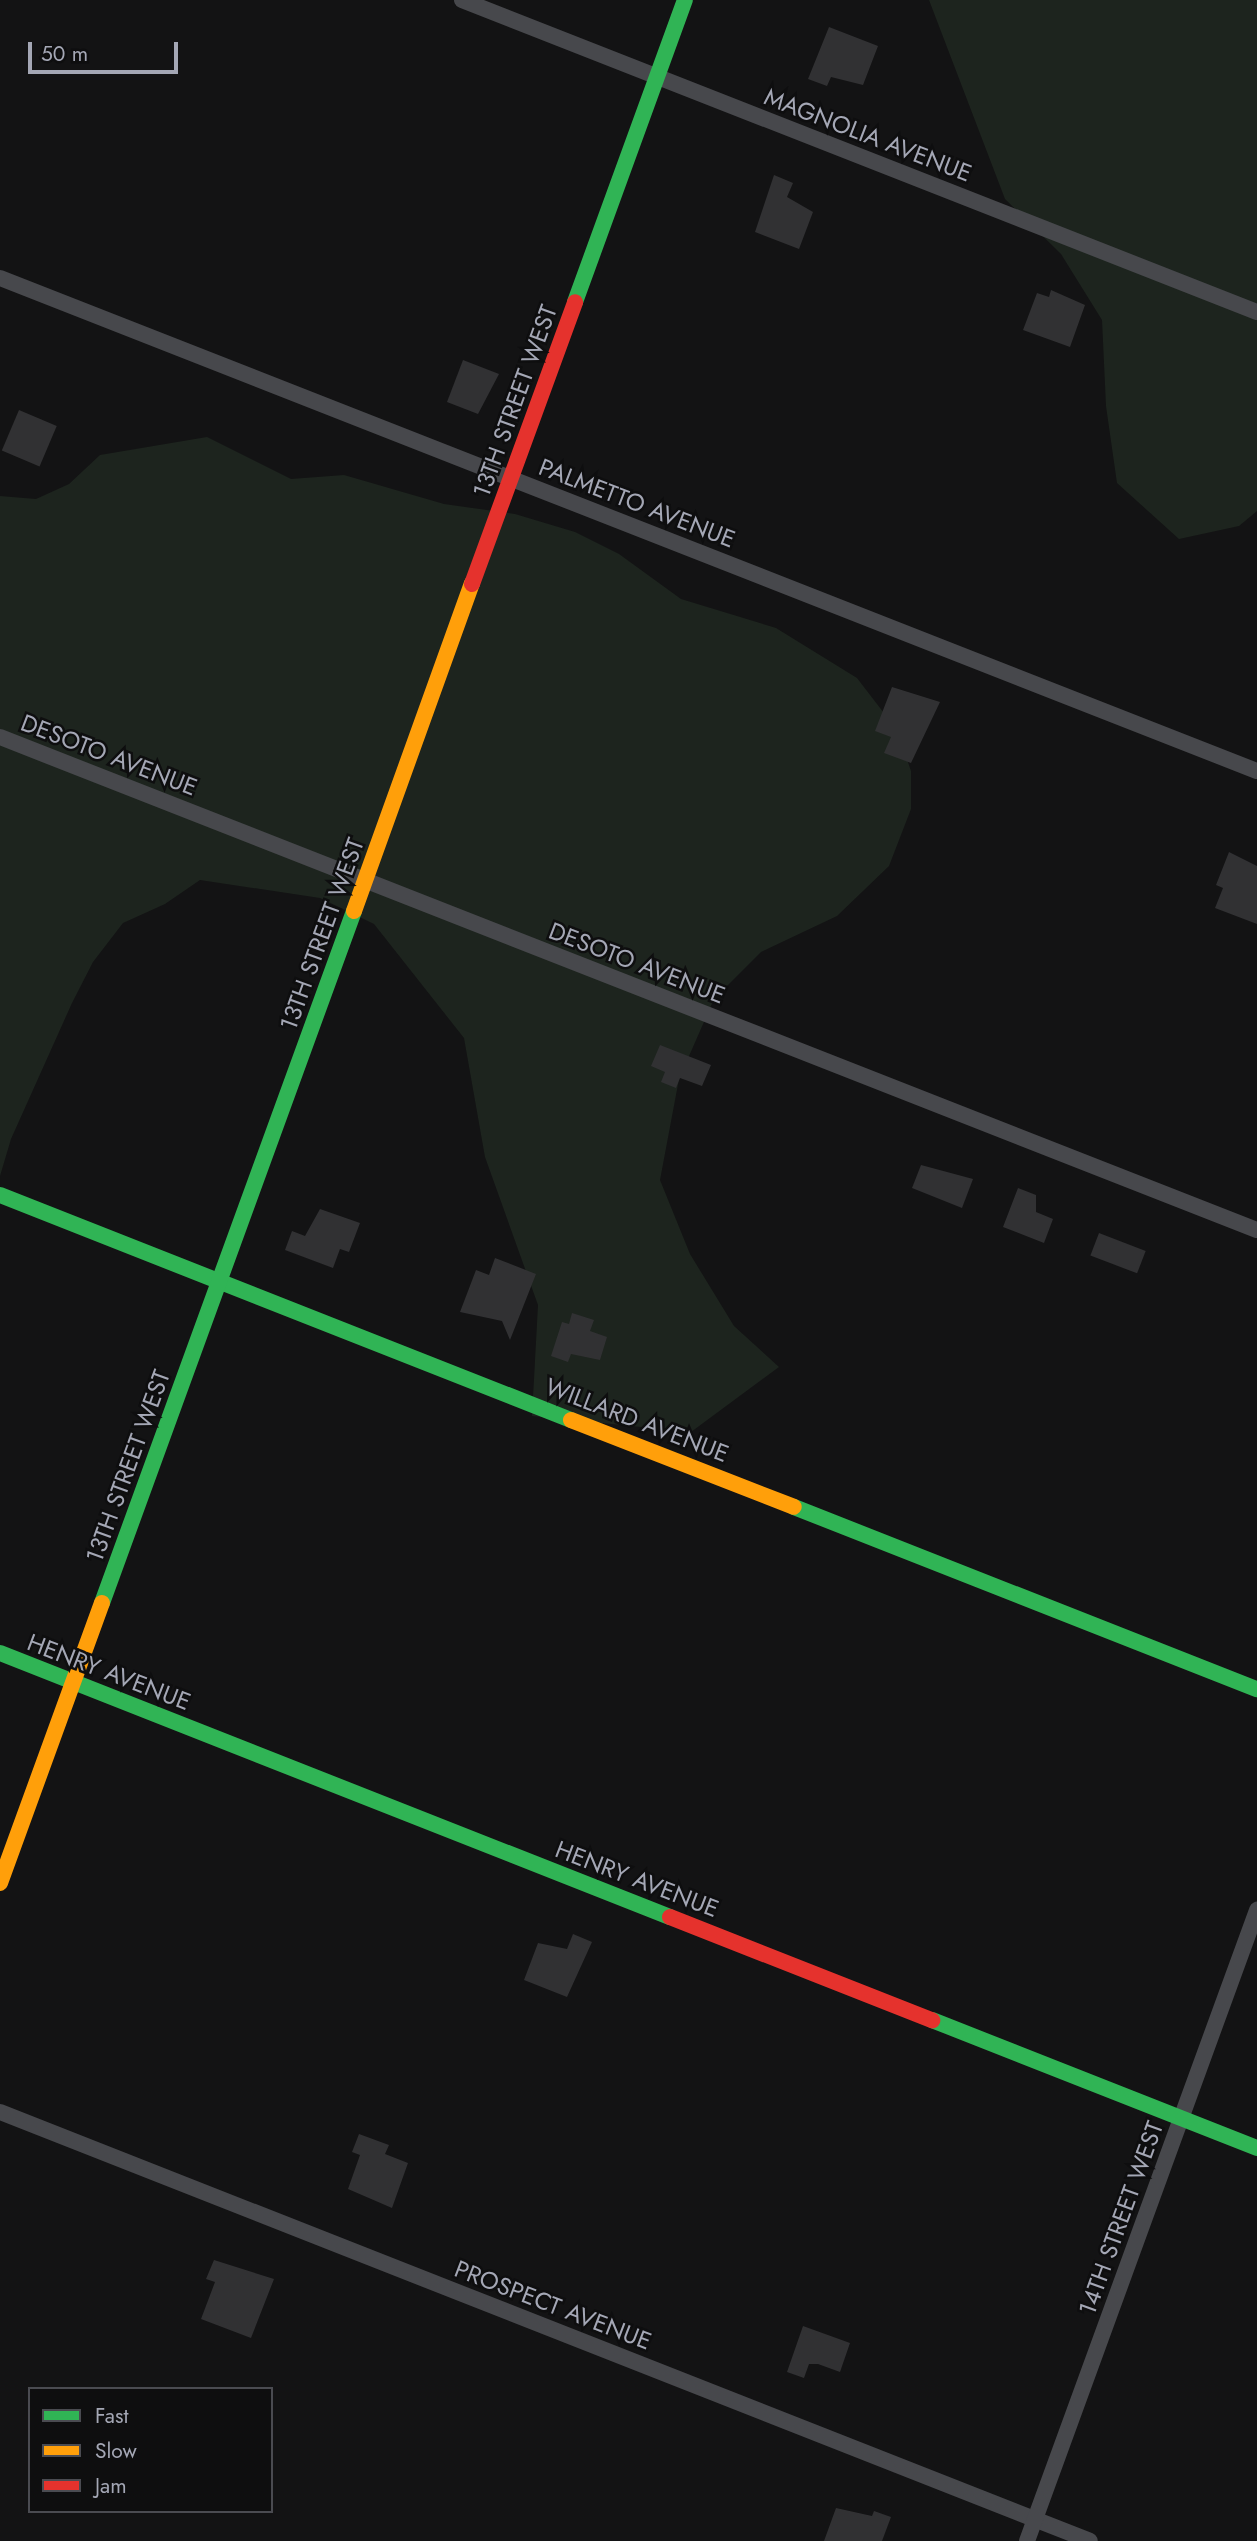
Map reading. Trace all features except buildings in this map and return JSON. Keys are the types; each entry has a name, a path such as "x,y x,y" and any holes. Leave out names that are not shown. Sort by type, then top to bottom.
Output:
{"street":[{"name":"MAGNOLIA AVENUE","path":"462,0 1257,312"},
{"name":"13TH STREET WEST","path":"0,1882 685,0"},
{"name":"PALMETTO AVENUE","path":"0,278 1257,771"},
{"name":"DESOTO AVENUE","path":"0,737 1257,1230"},
{"name":"WILLARD AVENUE","path":"0,1195 1257,1689"},
{"name":"HENRY AVENUE","path":"0,1653 1257,2148"},
{"name":"14TH STREET WEST","path":"1027,2541 1257,1910"},
{"name":"PROSPECT AVENUE","path":"0,2112 1090,2541"}],"shaded area":[{"path":"929,0 1257,0 1257,511 1239,526 1179,539 1117,483 1106,406 1102,320 1061,254 1005,199"},
{"path":"207,437 291,479 344,475 444,504 515,514 575,532 619,554 681,599 776,628 857,678 897,730 911,771 911,809 889,866 837,916 761,952 714,999 679,1079 660,1180 690,1254 734,1326 779,1367 691,1432 532,1416 538,1305 485,1157 464,1038 374,924 320,898 200,880 165,904 123,923 93,962 72,1003 11,1139 0,1176 0,496 36,499 69,484 100,455"}],"traffic: fast":[{"path":"575,302 685,0"},
{"path":"102,1603 354,911"},
{"path":"0,1195 571,1420"},
{"path":"794,1507 1257,1689"},
{"path":"0,1653 670,1917"},
{"path":"932,2020 1257,2148"}],"traffic: slow":[{"path":"354,911 472,584"},
{"path":"571,1420 794,1507"},
{"path":"0,1883 102,1603"}],"traffic: jam":[{"path":"472,584 575,302"},
{"path":"670,1917 932,2020"}]}
